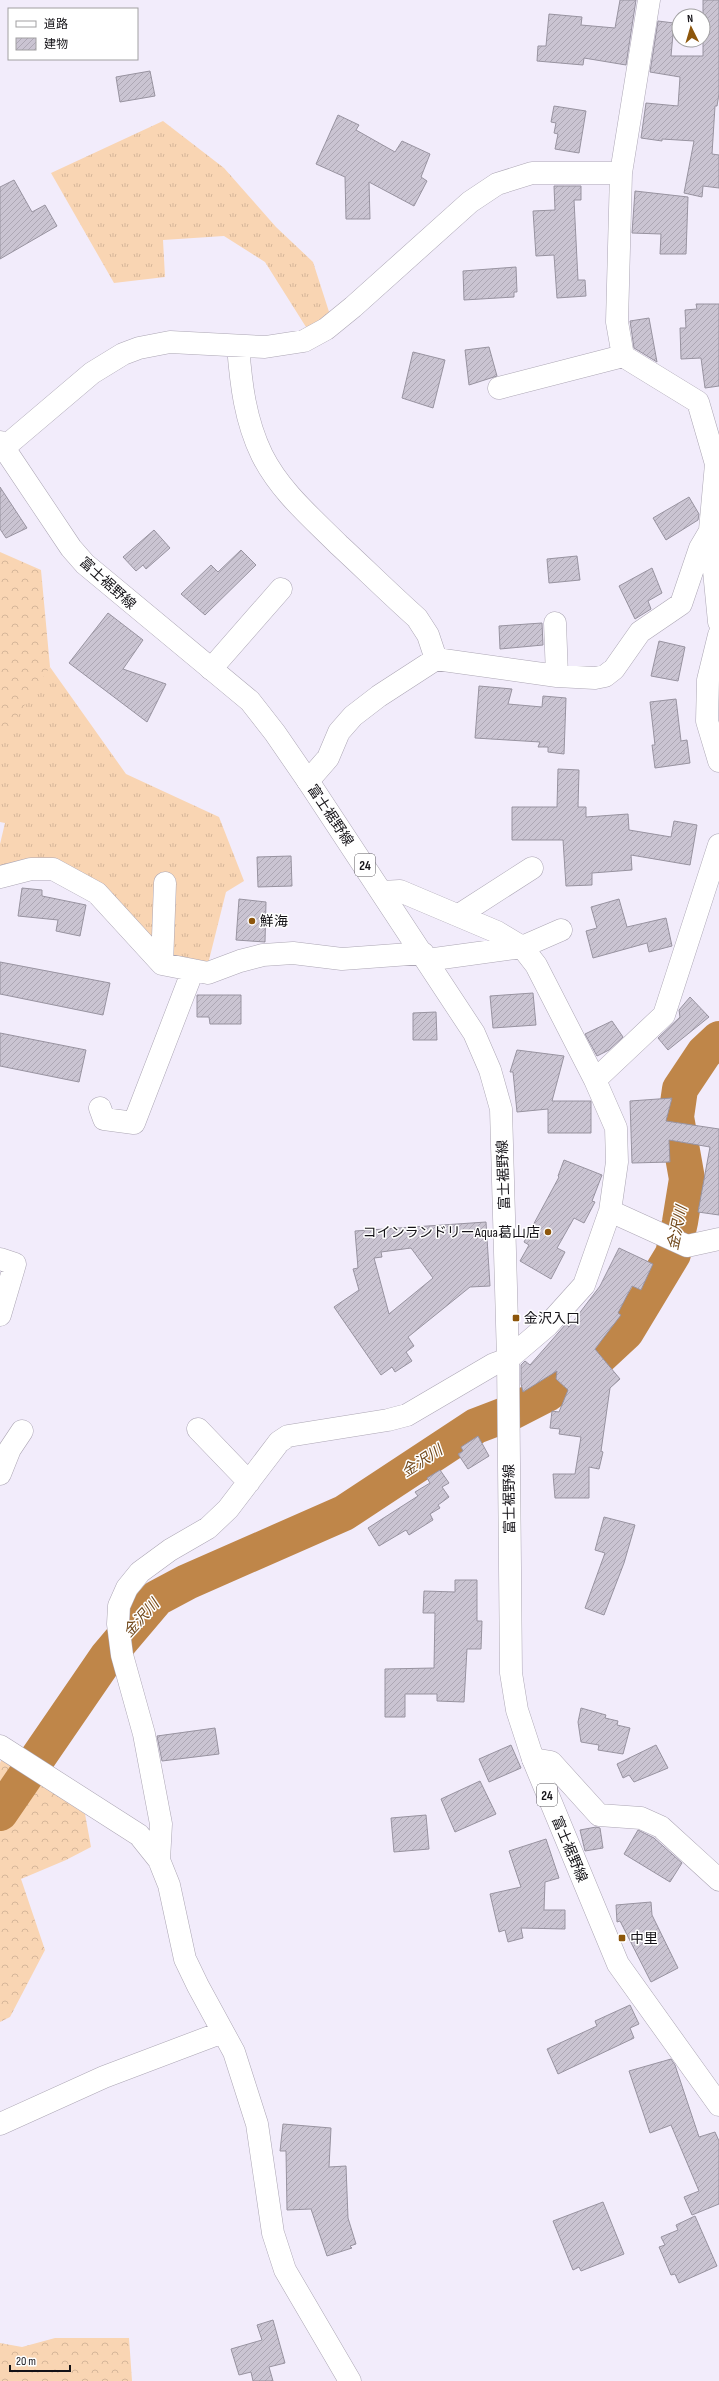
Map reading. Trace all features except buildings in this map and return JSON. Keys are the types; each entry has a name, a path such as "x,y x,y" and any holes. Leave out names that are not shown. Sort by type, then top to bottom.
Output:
{"street":[{"path":"623,356 618,322 621,173 649,0"},
{"path":"1,447 92,373 123,354 139,348 170,342 238,346 282,346 304,341 326,329 470,202 497,184 532,173 621,173"},
{"path":"238,346 242,387 248,416 262,456 274,476 299,506 417,618 428,635 436,659"},
{"path":"499,388 623,356 698,402 718,465 710,530 719,622"},
{"name":"富士裾野線","path":"1,447 71,548 85,564 123,598 250,701 308,781 425,956 474,1033 490,1070 500,1109 508,1359 512,1673 517,1710 533,1759 618,1964 719,2105"},
{"path":"308,781 328,758 339,732 353,716 379,696 436,659 557,676 595,678 614,669 640,632 681,604 700,548 710,530"},
{"path":"211,669 281,589"},
{"path":"554,623 557,676"},
{"path":"719,635 708,680 707,721 719,761"},
{"path":"595,1080 664,1015 719,845"},
{"path":"459,915 532,868"},
{"path":"0,877 31,869 53,869 97,893 162,964 208,973 240,961 263,955 293,953 342,959 425,956 522,947 561,930"},
{"path":"162,964 165,883"},
{"path":"159,1860 161,1824 144,1734 122,1654 118,1624 119,1606 128,1588 140,1572 170,1550 208,1528 228,1509 279,1442 288,1436 388,1420 407,1415 494,1364 508,1359 548,1325 584,1285 610,1212 618,1162 616,1128 595,1080 536,965 522,947 497,932 400,891 382,892"},
{"path":"100,1108 104,1119 134,1123 193,970"},
{"path":"610,1212 687,1246 719,1239"},
{"path":"0,1259 14,1264 0,1315"},
{"path":"198,1429 249,1482"},
{"path":"0,1474 10,1449 22,1431"},
{"path":"0,1746 139,1835 159,1860 169,1884 186,1959 198,1986 234,2052 256,2124 274,2233 284,2270 350,2381"},
{"path":"533,1759 550,1762 599,1815 641,1818 661,1827 719,1880"},
{"path":"0,2124 104,2076 223,2032"}],"green space":[{"path":"163,121 224,168 276,227 313,262 331,318 306,327 265,262 224,236 163,240 165,277 114,283 51,173"},
{"path":"0,552 41,570 50,667 0,742"},
{"path":"50,667 126,774 219,817 244,881 226,892 207,968 168,958 58,861 0,868 0,844 5,823 0,822 0,727"},
{"path":"2,1758 85,1814 91,1847 66,1860 21,1879 45,1950 10,2017 0,2022 0,1763"},
{"path":"55,2338 129,2338 132,2381 0,2381 0,2343 22,2347"}],"waterway":[{"name":"金沢川","path":"0,1813 107,1657 157,1598 187,1582 344,1513 476,1426 510,1413 547,1394 598,1358 626,1332 673,1254 687,1179 676,1117 680,1089 704,1053 719,1039"}],"place":[{"name":"鮮海","path":"252,921"},
{"name":"コインランドリーAqua葛山店","path":"548,1232"},
{"name":"金沢入口","path":"516,1318"},
{"name":"中里","path":"622,1938"}]}
